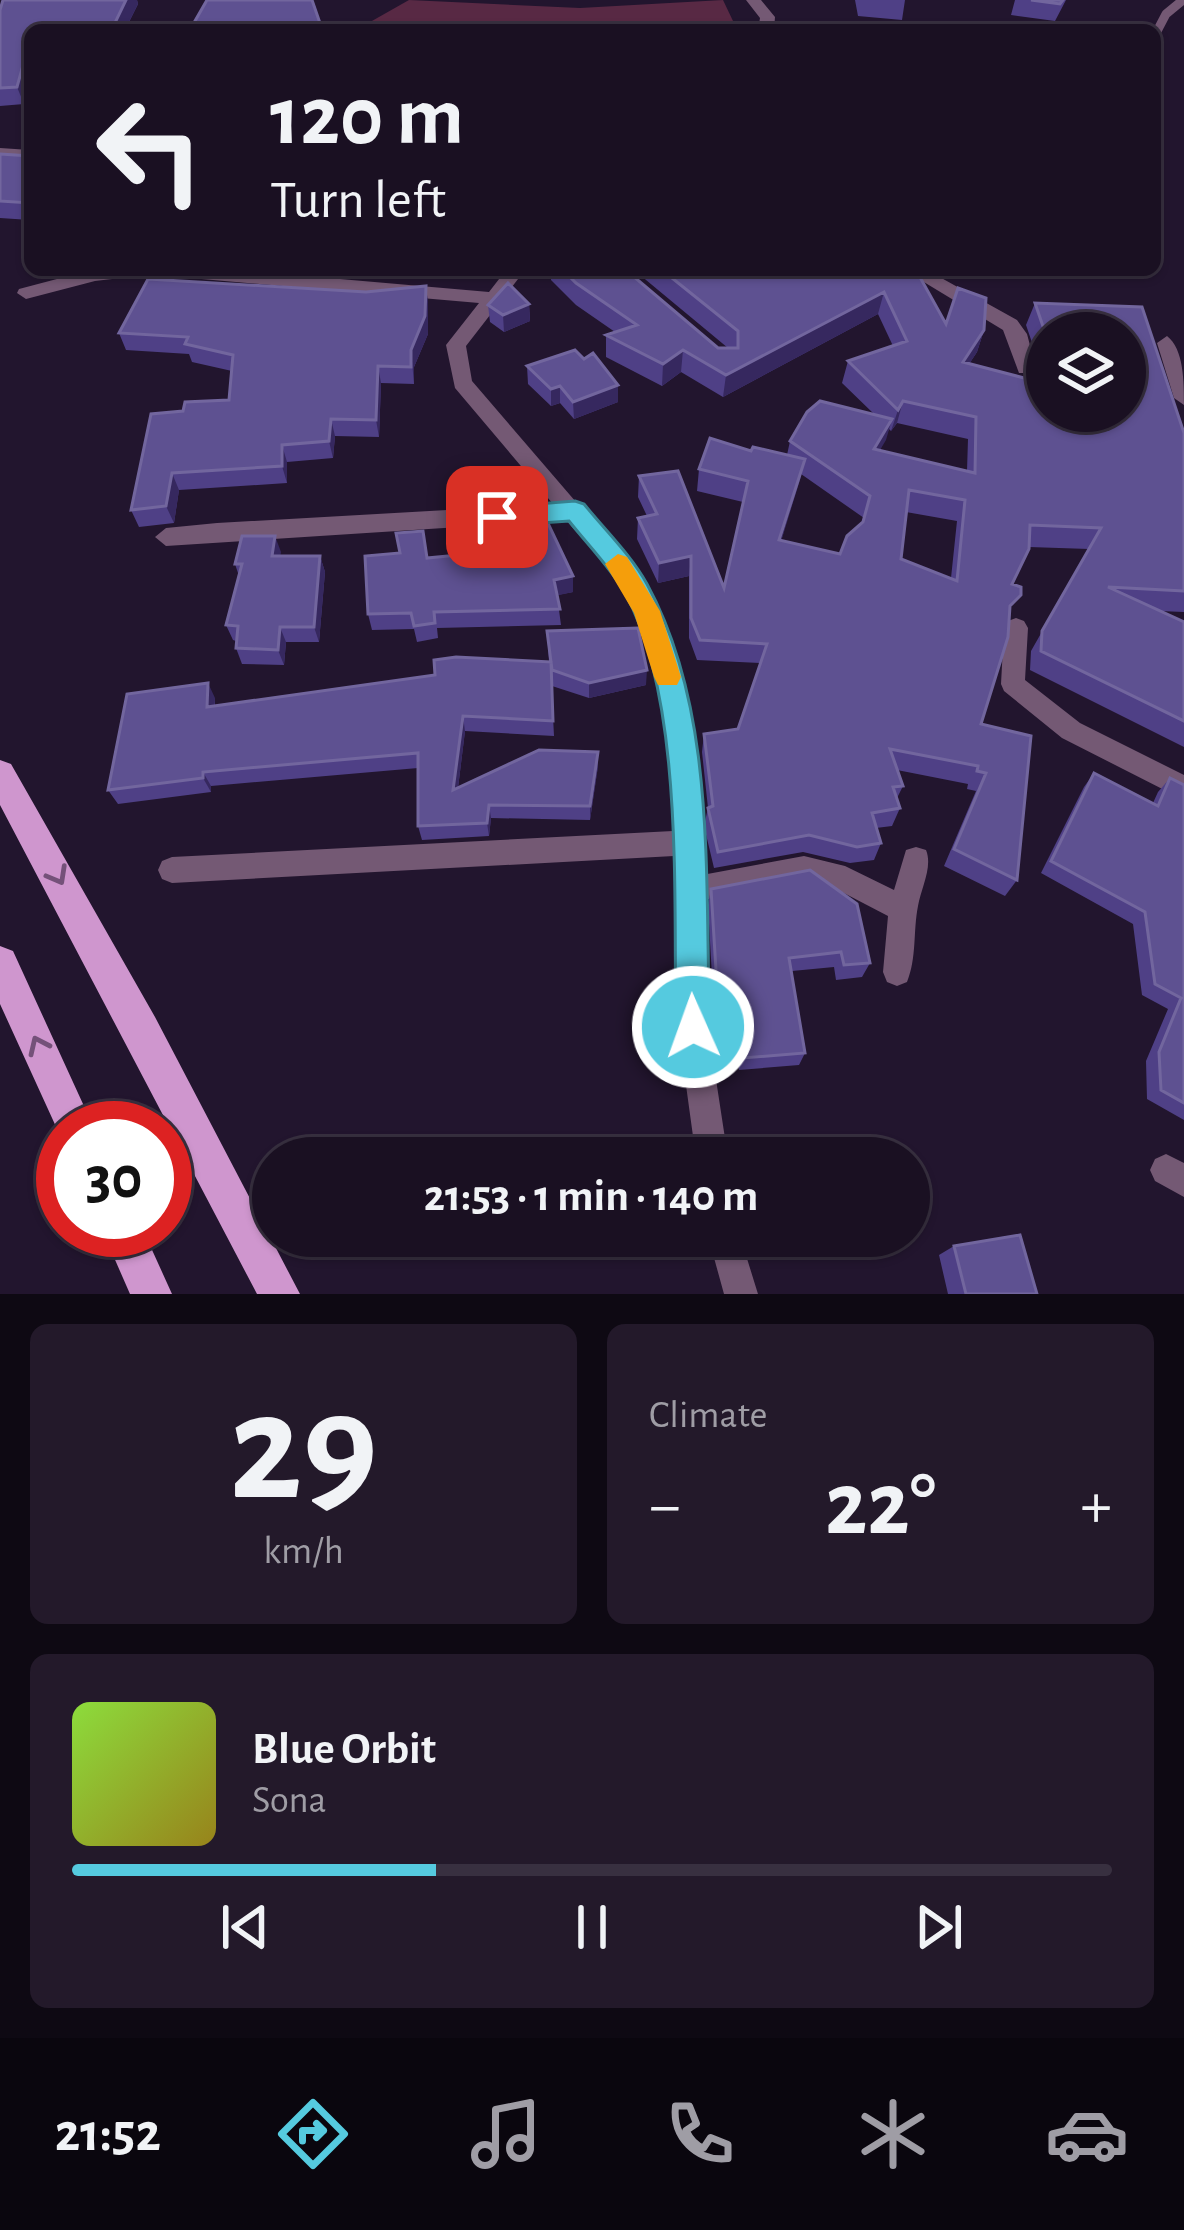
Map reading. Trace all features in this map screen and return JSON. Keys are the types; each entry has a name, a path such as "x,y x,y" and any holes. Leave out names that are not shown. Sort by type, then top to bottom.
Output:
{"main road":[{"path":"0,774 151,1046 279,1294"},
{"path":"0,963 64,1101"},
{"path":"134,1257 151,1294"}],"street":[{"path":"753,0 768,16 767,24"},
{"path":"26,293 91,276"},
{"path":"236,276 492,298"},
{"path":"511,276 456,346 461,383 635,586 657,636 684,752 693,1027 709,1137"},
{"path":"924,276 1010,325 1026,368"},
{"path":"1167,344 1184,398"},
{"path":"166,537 330,521 458,520 575,511"},
{"path":"1016,628 1013,684 1025,697 1099,746 1184,788"},
{"path":"172,870 686,843"},
{"path":"897,972 903,909 916,860"},
{"path":"689,890 803,869 845,879 903,909"},
{"path":"730,1257 741,1294"}],"lane":[{"path":"1160,24 1183,0"}],"shaded area":[{"path":"409,0 580,8 723,0 733,21 731,24 367,24"}],"building":[{"path":"3,0 126,0 114,24 24,24 24,62 17,87 0,88"},
{"path":"207,0 312,0 320,24 204,24 195,21"},
{"path":"0,154 24,156 24,203 0,201"},
{"path":"569,276 633,276 718,348 738,348 738,331 669,276 919,276 946,324 958,288 986,298 984,330 963,362 1026,378 1026,432 1146,432 1146,319 1184,433 1184,591 1108,587 1184,622 1184,721 1041,651 1042,631 1101,528 1030,525 1029,549 1012,584 1021,587 1021,595 1010,606 1008,637 981,724 1031,736 1017,880 954,849 986,773 977,771 978,766 890,749 903,786 893,787 900,808 872,813 881,843 857,847 809,835 718,852 708,808 713,806 704,734 738,729 767,644 700,640 691,618 691,556 659,563 638,518 657,514 639,476 678,471 724,588 748,481 699,469 710,438 751,451 753,447 805,459 779,540 840,554 847,536 863,522 870,496 790,441 807,412 820,401 892,419 874,449 975,473 976,417 903,401 898,410 848,361 907,341 884,292 726,375 683,350 663,364 606,335 637,325","holes":["909,490 965,500 957,581 901,559"]},
{"path":"148,279 366,292 426,286 425,316 411,350 411,367 378,366 376,420 331,419 329,441 282,445 282,466 172,473 166,506 131,510 151,414 183,411 185,402 229,400 233,355 185,344 188,337 119,333"},
{"path":"508,283 529,304 503,315 488,305"},
{"path":"1035,303 1142,307 1144,312 1038,312"},
{"path":"575,350 584,359 593,353 618,385 573,402 560,386 551,389 527,366"},
{"path":"545,517 573,576 554,580 560,609 434,612 435,623 414,626 411,613 368,614 365,556 400,553 396,533 423,531 427,558 479,553 478,528"},
{"path":"242,536 275,536 272,556 320,556 314,627 280,627 278,650 236,648 238,626 226,625 242,564 235,564"},
{"path":"638,628 647,670 589,683 552,670 547,631"},
{"path":"456,657 551,662 553,721 463,716 453,790 539,750 598,752 590,806 489,805 487,823 418,826 418,753 203,772 203,778 108,790 127,694 208,683 207,707 435,675 434,660"},
{"path":"1094,773 1158,806 1170,778 1184,785 1184,1103 1161,1090 1159,1052 1181,998 1155,984 1145,912 1051,861"},
{"path":"810,870 857,904 870,963 844,965 841,952 789,958 805,1053 743,1058 738,1034 720,1035 711,889"},
{"path":"1020,1235 1037,1294 966,1294 954,1246"}],"slow traffic":[{"path":"618,564 635,586 657,636 667,677"}],"route":[{"path":"497,517 575,511 635,586 657,636 684,752 693,1027"}]}
